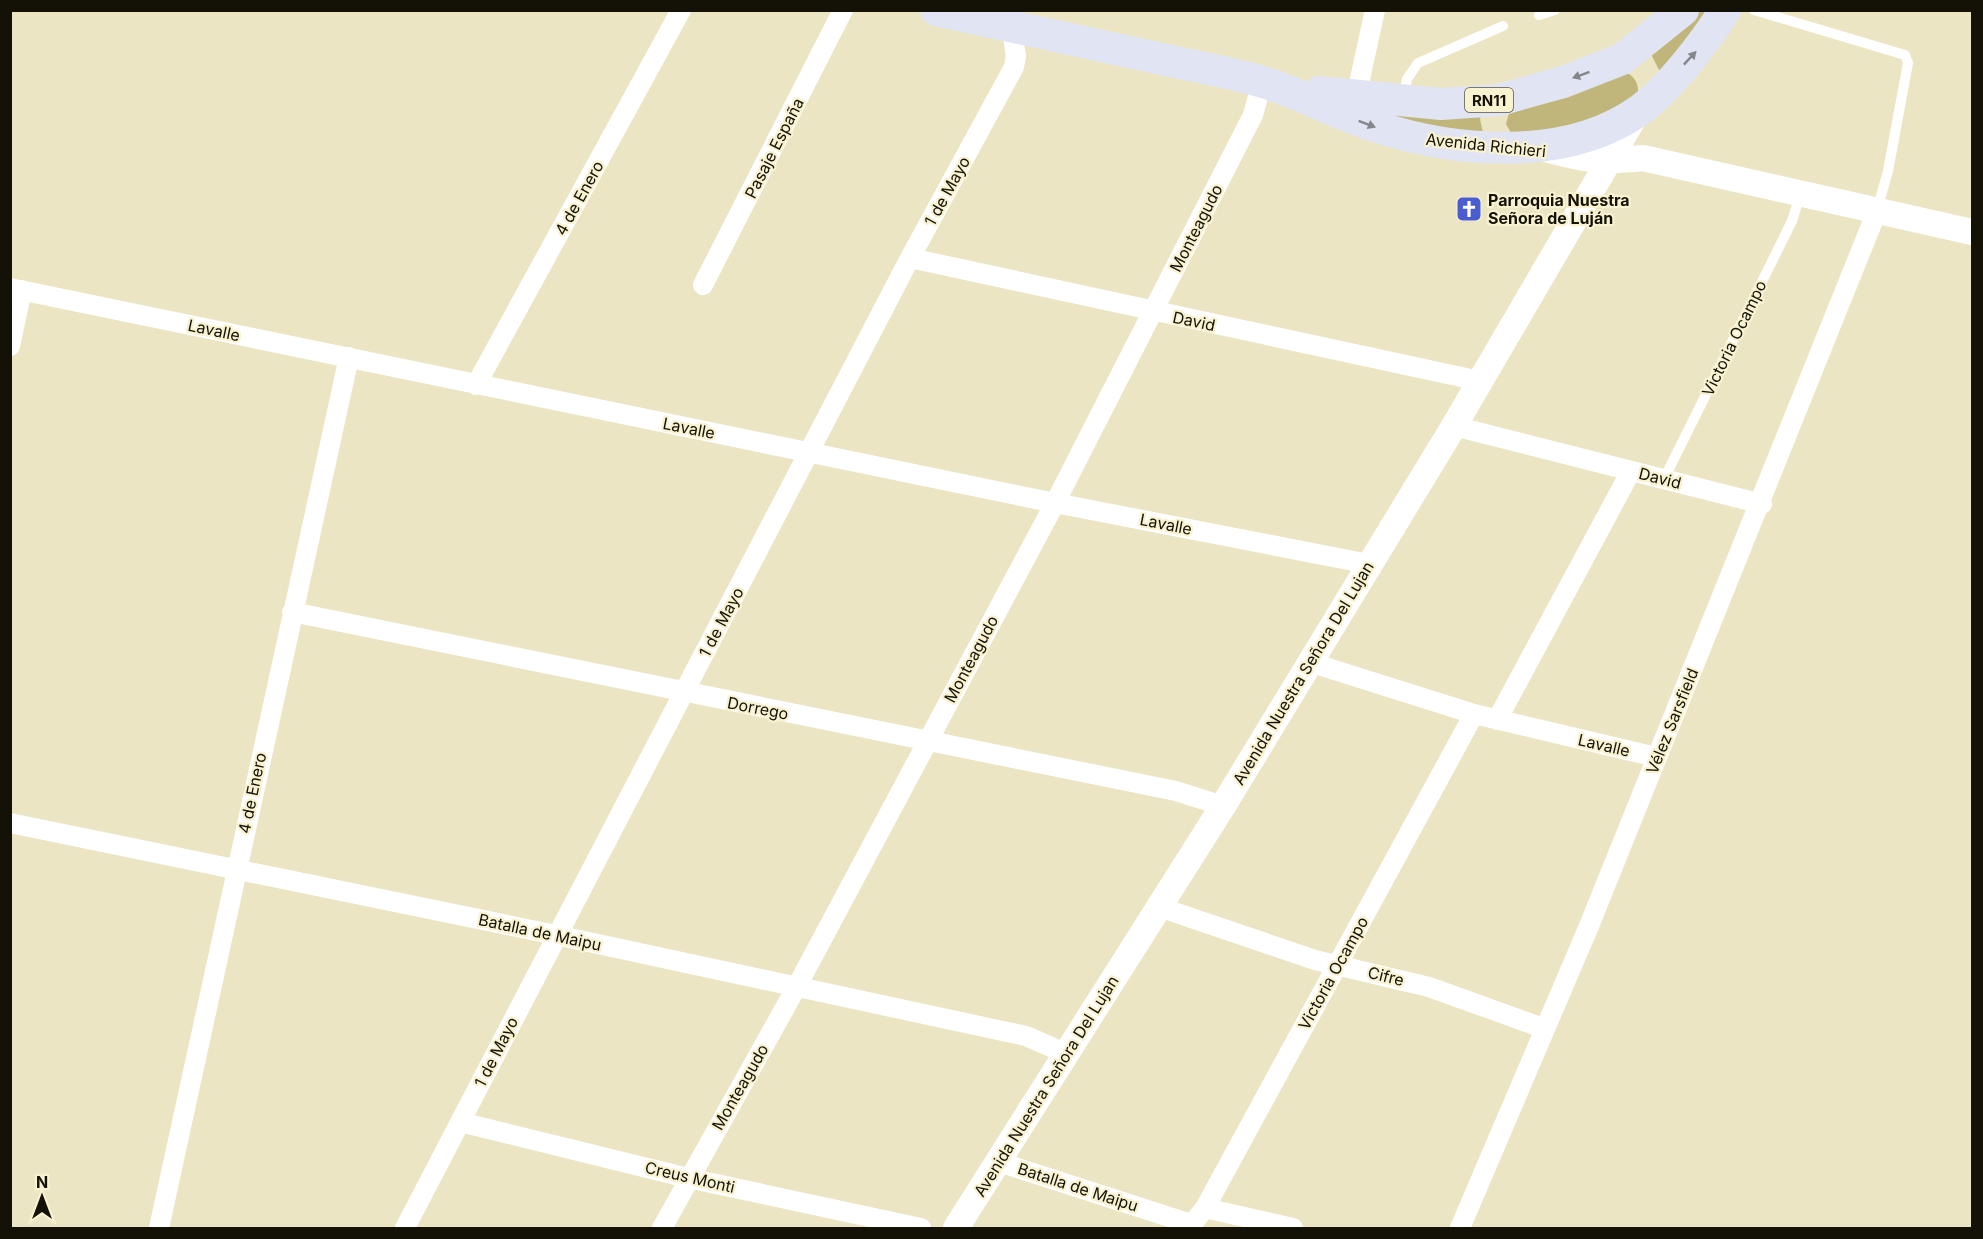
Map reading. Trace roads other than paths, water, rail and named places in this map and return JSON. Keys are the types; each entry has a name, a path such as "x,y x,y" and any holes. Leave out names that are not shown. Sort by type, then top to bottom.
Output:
{"main road":[{"name":"Avenida Richieri","path":"936,10 1010,18 1268,84 1375,127 1408,136 1498,147 1535,147"},
{"name":"RN11","path":"1268,84 1356,97 1441,104 1499,100 1563,82 1622,58 1683,10"},
{"name":"RN11","path":"1535,147 1583,137 1644,106 1707,39 1725,10"},
{"path":"1622,58 1640,63 1648,71 1652,87 1644,106"},
{"name":"RN11","path":"1498,147 1490,135 1489,117 1499,100"}],"street":[{"name":"4 de Enero","path":"476,385 681,10"},
{"name":"Pasaje España","path":"704,285 843,10"},
{"path":"1356,97 1375,10"},
{"name":"1 de Mayo","path":"405,1228 910,258 1014,67 1016,57 1010,18"},
{"name":"Monteagudo","path":"662,1228 796,988 1054,503 1268,84"},
{"name":"Avenida Nuestra Señora Del Lujan","path":"956,1228 1223,806 1454,426 1607,162 1644,106"},
{"name":"Avenida Richieri","path":"1535,147 1586,160 1607,162 1643,158 1972,232"},
{"name":"Vélez Sarsfield","path":"1460,1228 1543,1028 1589,926 1656,757 1762,504 1877,211"},
{"name":"David","path":"910,258 1153,313 1480,381"},
{"name":"Lavalle","path":"16,289 1054,503 1370,564"},
{"path":"10,346 16,289"},
{"name":"4 de Enero","path":"159,1228 235,871 349,357"},
{"name":"David","path":"1454,426 1762,504"},
{"path":"1497,720 1631,471"},
{"name":"Dorrego","path":"292,612 683,694 928,740 1176,791 1223,806"},
{"name":"Lavalle","path":"1309,662 1474,714 1656,757"},
{"name":"Victoria Ocampo","path":"1190,1226 1205,1208 1474,714"},
{"name":"Batalla de Maipu","path":"10,823 235,871 556,935 1026,1036 1067,1054"},
{"name":"Cifre","path":"1159,908 1315,960 1429,987 1543,1028"},
{"name":"Creus Monti","path":"460,1122 688,1178 921,1228"},
{"name":"Batalla de Maipu","path":"999,1162 1190,1226"},
{"path":"1205,1208 1293,1228"}],"lane":[{"path":"1539,15 1555,10"},
{"path":"1754,10 1905,55 1908,63 1888,171 1877,211"},
{"path":"1402,101 1407,78 1418,63 1503,26"},
{"name":"Victoria Ocampo","path":"1664,479 1792,221 1800,195"}],"place":[{"name":"Parroquia Nuestra Señora de Luján","path":"1469,209"}]}
